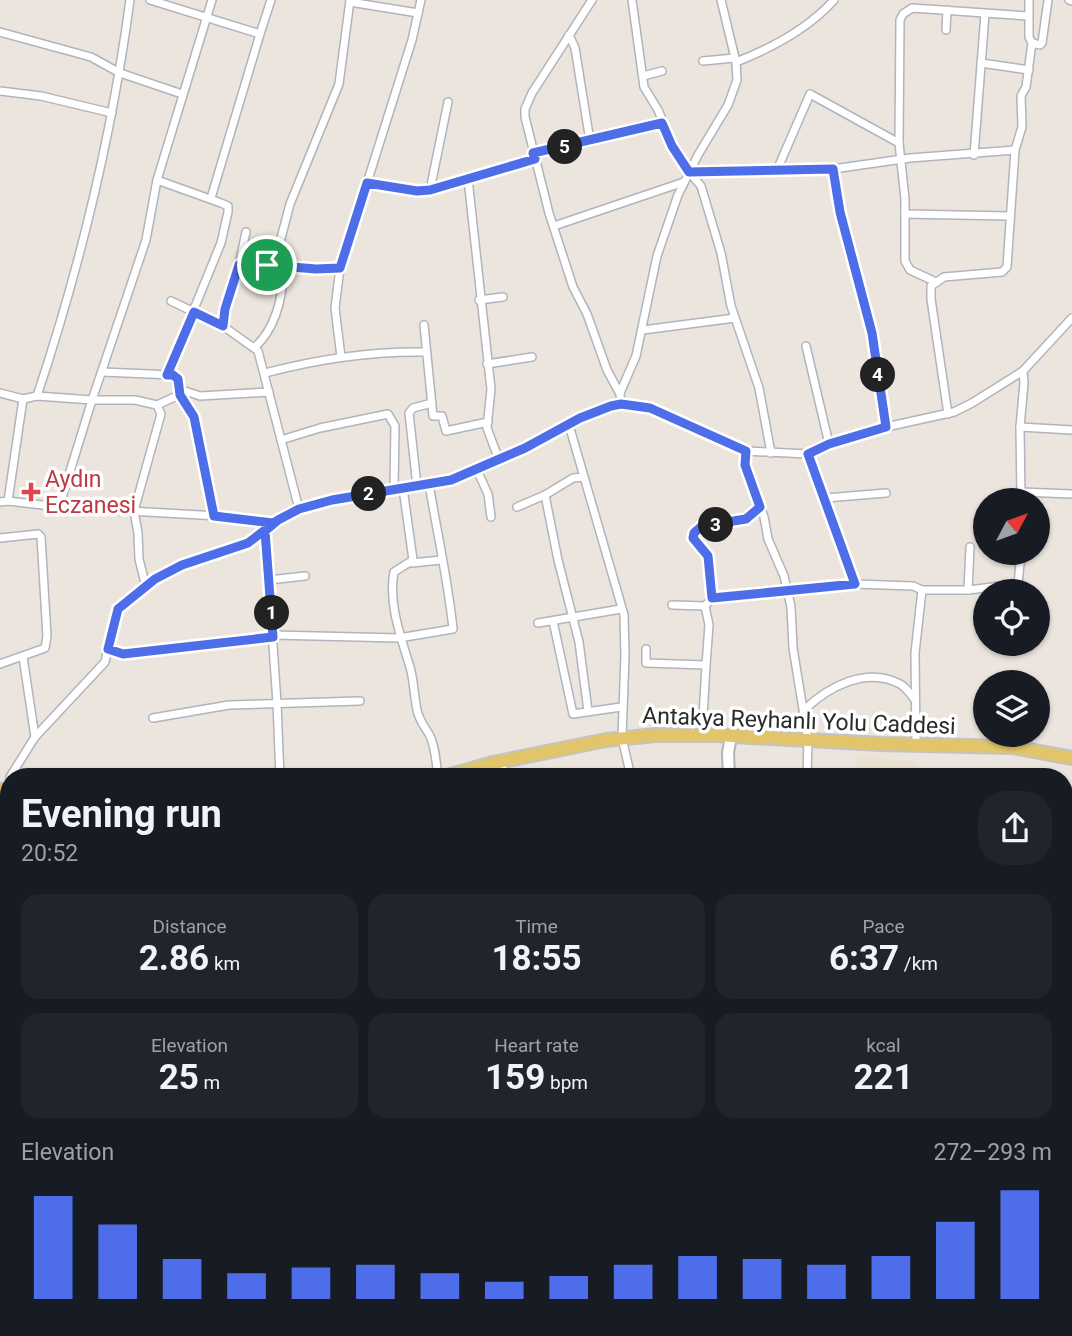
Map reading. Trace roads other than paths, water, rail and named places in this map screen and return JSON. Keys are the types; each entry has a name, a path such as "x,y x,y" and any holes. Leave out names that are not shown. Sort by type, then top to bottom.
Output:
{"main road":[{"name":"Antakya Reyhanlı Yolu Caddesi","path":"477,768 622,737 702,734 1012,747 1072,758"},
{"path":"729,768 731,736"}],"street":[{"path":"37,396 89,217 113,113 130,0"},
{"path":"150,0 260,34"},
{"path":"59,507 146,240 157,180 212,0"},
{"path":"211,198 271,0"},
{"path":"341,358 335,307 340,268 408,53 421,0"},
{"path":"592,0 532,93 525,109 534,156 573,287 587,314 607,370 620,394 621,404"},
{"path":"632,0 637,66 672,146 701,186 721,253 731,306 759,388 771,453"},
{"path":"620,394 636,356 643,330 657,256 684,182 732,98 737,80 722,0"},
{"path":"703,61 735,60 773,46 797,32 834,0"},
{"path":"948,414 930,299 931,286 944,277 1002,272 1007,267 1015,150 1022,128 1021,96 1026,87 1032,43 1028,16 1030,0"},
{"path":"1032,43 1042,43 1048,0"},
{"path":"274,265 290,204 339,84 350,1 418,13"},
{"path":"936,282 909,271 905,261 905,214 900,160 900,20 903,14 912,8 1028,16"},
{"path":"946,30 947,10"},
{"path":"974,155 985,14"},
{"path":"0,32 92,57 120,73 182,94"},
{"path":"569,35 575,48 590,141"},
{"path":"981,63 1029,70"},
{"path":"643,76 662,71"},
{"path":"0,90 113,113"},
{"path":"777,170 810,94 900,143"},
{"path":"430,190 449,102"},
{"path":"367,183 417,191 430,190 534,156 662,123"},
{"path":"689,172 833,169 1015,150"},
{"path":"833,169 843,225 872,333 886,427"},
{"path":"468,179 491,389 487,428 499,460"},
{"path":"157,180 228,206 221,243 167,375"},
{"path":"554,226 684,182"},
{"path":"905,214 1009,216"},
{"path":"223,326 246,232"},
{"path":"239,265 340,268"},
{"path":"255,347 266,337 276,314 284,266"},
{"path":"480,300 503,296"},
{"path":"171,301 223,326 255,347 265,373 299,509"},
{"path":"643,330 735,318"},
{"path":"23,399 4,502 214,516 273,523 299,509 332,500 451,480 499,460 580,418 621,404 650,408 746,451 808,454 829,444 886,427 948,414 972,403 1023,371 1072,318"},
{"path":"424,325 433,416 442,416 446,431 488,422"},
{"path":"806,346 829,444"},
{"path":"265,373 310,361 388,351 426,352"},
{"path":"487,364 532,357"},
{"path":"1021,488 1023,371"},
{"path":"102,372 173,375 178,379 179,392 194,417 214,516"},
{"path":"0,393 23,399 37,396 135,400 157,405 179,392 201,396 268,392"},
{"path":"417,486 409,414 413,408 432,403"},
{"path":"146,587 139,559 135,511 161,414 157,405"},
{"path":"281,440 320,428 388,414 395,426 394,489"},
{"path":"569,425 624,615 625,655 621,707 622,737 629,768"},
{"path":"1020,427 1072,430"},
{"path":"746,451 745,465 792,607 797,675 808,740 807,768"},
{"path":"808,454 855,584"},
{"path":"477,470 488,494 491,517"},
{"path":"517,507 545,495 573,478 584,477"},
{"path":"108,649 123,654 273,636 399,638 453,629 450,593 441,560 429,484"},
{"path":"403,488 412,563"},
{"path":"826,498 886,493"},
{"path":"1050,495 1072,494"},
{"path":"545,495 573,616 588,711"},
{"path":"712,598 708,556 693,538 694,533 702,526 746,519 760,507"},
{"path":"17,768 35,737 105,662 118,609 155,579 182,565 248,543 278,520"},
{"path":"265,531 280,768"},
{"path":"0,538 38,534 41,537 47,636 45,648 0,664"},
{"path":"968,590 970,547"},
{"path":"437,768 430,735 421,724 411,670 399,638 392,583 394,572 412,563 441,560"},
{"path":"705,606 712,598 855,584 913,586 922,590 968,590 1018,584 1020,565"},
{"path":"269,580 305,576"},
{"path":"916,745 915,653 922,590"},
{"path":"673,605 705,606"},
{"path":"702,734 709,625 705,606"},
{"path":"538,623 621,609"},
{"path":"553,621 573,714 621,707"},
{"path":"646,649 646,663 706,665"},
{"path":"23,657 35,737"},
{"path":"804,710 821,694 842,684 869,678 886,679 902,685 916,701"},
{"path":"153,718 229,705 360,701"},
{"path":"502,761 503,768"}],"place":[{"name":"Aydın Eczanesi","path":"31,492"}]}
